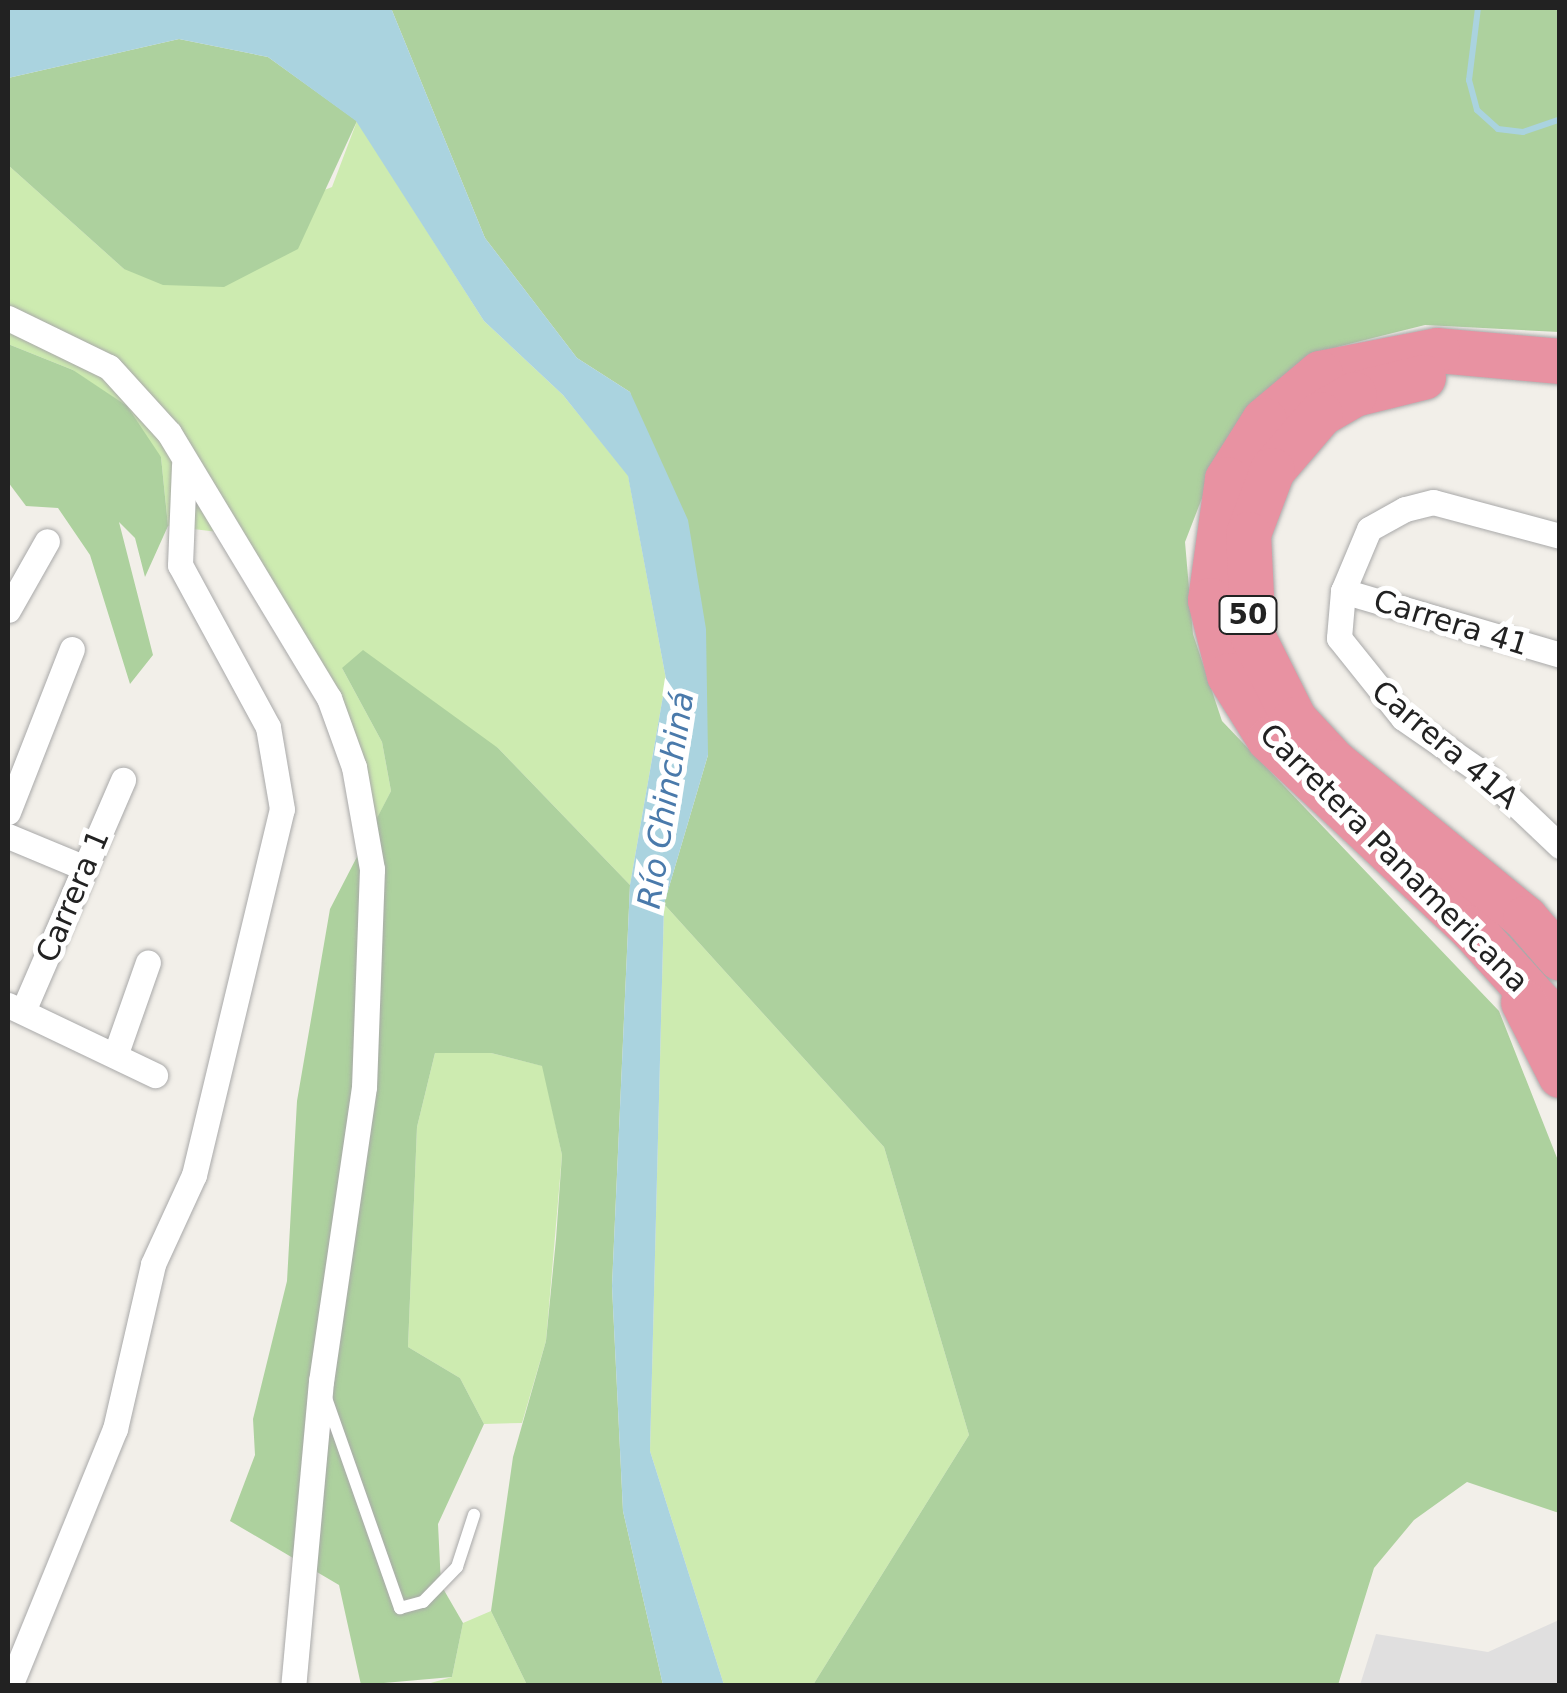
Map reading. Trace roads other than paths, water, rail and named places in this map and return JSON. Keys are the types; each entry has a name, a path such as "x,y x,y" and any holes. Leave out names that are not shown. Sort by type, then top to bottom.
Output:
{"highway":[{"name":"Carretera Panamericana","path":"1560,362 1437,350 1320,373 1264,420 1227,478 1213,528 1216,636 1248,709 1300,771 1500,960 1560,1026"},
{"name":"Carretera Panamericana","path":"1560,389 1426,376 1354,394 1320,414 1289,444 1256,507 1245,600 1294,719 1560,958"},
{"path":"1500,960 1560,1075"}],"street":[{"path":"8,318 109,367 169,433 184,465 330,698 354,767 372,869 364,1087 320,1381 294,1686"},
{"path":"10,1686 15,1651 114,1430 153,1264 194,1175 282,808 268,727 180,565 184,465"},
{"path":"1343,590 1369,529 1434,502 1560,536"},
{"path":"8,610 47,542"},
{"name":"Carrera 41A","path":"1343,590 1339,638 1403,718 1484,774 1560,846"},
{"name":"Carrera 41","path":"1343,590 1560,655"},
{"path":"8,812 72,649"},
{"name":"Carrera 1","path":"15,1008 85,868 123,780"},
{"path":"8,836 85,868"},
{"path":"116,1054 148,962"},
{"path":"15,1008 155,1076"}],"lane":[{"path":"320,1381 400,1608 423,1602 457,1567 474,1515"}],"water":[{"name":"Río Chinchiná","path":"8,8 391,8 485,238 577,358 630,392 688,520 706,629 708,755 664,904 650,1451 724,1685 663,1685 623,1511 612,1286 630,885 666,679 628,476 563,395 484,321 356,121 268,57 179,39 8,78"}],"waterway":[{"path":"1478,8 1469,80 1477,110 1498,129 1523,132 1560,119"}]}
